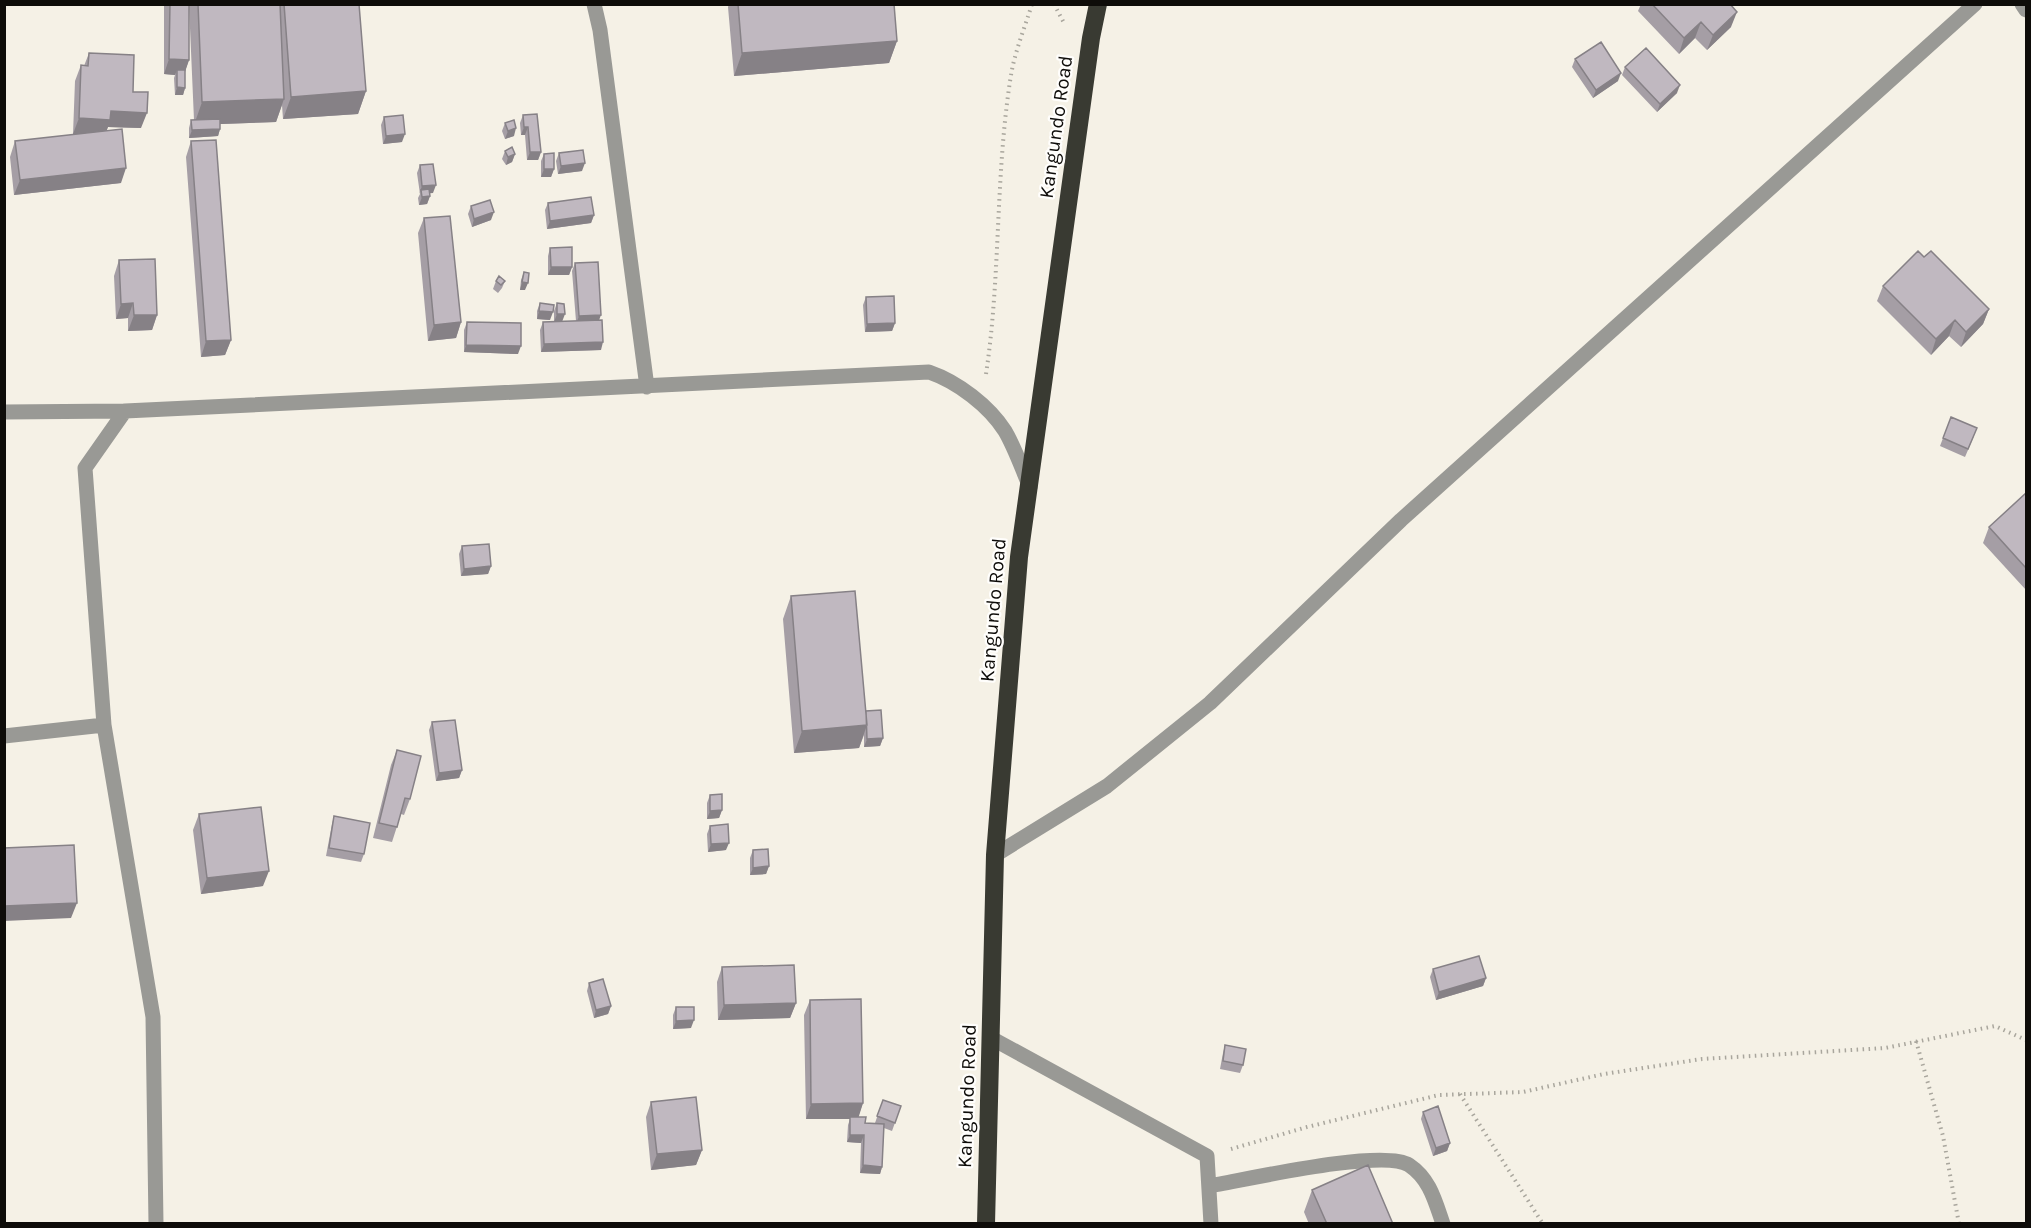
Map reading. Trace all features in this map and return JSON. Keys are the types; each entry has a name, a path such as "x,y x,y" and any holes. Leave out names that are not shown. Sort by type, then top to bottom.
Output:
{"highway":[{"name":"Kangundo Road","path":"986,1224 995,855 1019,557 1091,38 1098,4"}],"street":[{"path":"594,4 600,30 647,387"},
{"path":"995,855 1107,786 1210,703 1401,520 1975,4"},
{"path":"2022,4 2026,10"},
{"path":"4,412 125,411 929,372 946,378 982,405 1005,431 1030,487"},
{"path":"125,411 85,468 104,725 153,1017 156,1224"},
{"path":"4,736 104,725"},
{"path":"991,1038 1207,1156 1212,1224"},
{"path":"1209,1186 1365,1159 1407,1163 1428,1182 1443,1224"}],"path":[{"path":"982,405 994,326 1000,165 1011,73 1032,4"},
{"path":"1207,1156 1307,1127 1439,1095 1523,1092 1604,1074 1702,1059 1885,1048 1995,1026 2026,1040"},
{"path":"1916,1041 1943,1136 1959,1224"},
{"path":"1460,1094 1543,1224"}],"building":[{"path":"170,4 189,4 189,60 169,59"},
{"path":"198,4 280,4 284,99 202,102"},
{"path":"284,4 359,4 366,91 291,97"},
{"path":"738,4 894,4 897,41 742,53"},
{"path":"1652,4 1730,4 1737,12 1713,35 1701,22 1684,38"},
{"path":"1601,42 1621,73 1596,90 1575,59"},
{"path":"1646,48 1680,85 1660,104 1625,67"},
{"path":"89,53 134,55 133,92 148,92 147,113 111,111 110,120 79,118 81,65 88,66"},
{"path":"177,70 185,70 185,88 177,87"},
{"path":"537,114 541,152 530,152 528,127 524,127 523,115"},
{"path":"403,115 405,134 386,136 384,117"},
{"path":"220,119 220,129 192,130 191,120"},
{"path":"514,120 516,128 508,131 505,123"},
{"path":"122,129 126,168 20,180 15,141"},
{"path":"216,140 231,340 206,341 191,141"},
{"path":"512,147 515,154 508,157 505,151"},
{"path":"583,150 585,163 561,166 559,153"},
{"path":"554,153 554,169 544,169 544,154"},
{"path":"433,164 436,185 422,186 420,165"},
{"path":"429,189 430,196 422,197 421,190"},
{"path":"591,197 594,215 550,221 548,203"},
{"path":"490,200 494,212 474,219 471,206"},
{"path":"450,216 461,322 434,325 424,218"},
{"path":"572,247 572,267 551,267 550,248"},
{"path":"1918,251 1924,257 1931,251 1989,309 1966,332 1955,320 1936,339 1883,286"},
{"path":"155,259 157,315 134,315 133,303 121,304 119,260"},
{"path":"598,262 601,315 579,316 575,263"},
{"path":"524,272 529,273 528,283 522,282"},
{"path":"499,276 505,281 501,285 496,281"},
{"path":"894,296 895,323 867,324 866,297"},
{"path":"540,303 554,305 553,312 539,311"},
{"path":"557,303 564,304 565,314 557,314"},
{"path":"602,320 603,342 544,344 543,322"},
{"path":"467,322 521,323 521,346 466,345"},
{"path":"1951,417 1977,428 1968,449 1943,438"},
{"path":"2026,493 2026,568 1989,527"},
{"path":"489,544 491,566 464,569 462,546"},
{"path":"855,591 867,725 802,731 791,596"},
{"path":"881,710 883,738 867,739 866,711"},
{"path":"455,720 462,770 439,773 432,722"},
{"path":"397,750 421,756 410,799 405,798 397,827 379,823"},
{"path":"722,794 722,810 710,811 710,795"},
{"path":"261,807 269,871 207,878 199,814"},
{"path":"334,816 370,823 364,854 329,848"},
{"path":"728,824 729,843 711,844 710,826"},
{"path":"74,845 77,903 4,906 4,848"},
{"path":"768,849 769,866 753,868 753,850"},
{"path":"1479,956 1486,978 1439,992 1433,969"},
{"path":"794,965 796,1003 724,1005 722,967"},
{"path":"603,979 611,1006 596,1010 589,983"},
{"path":"861,999 863,1103 811,1104 810,1000"},
{"path":"676,1007 694,1007 694,1020 676,1021"},
{"path":"1225,1045 1246,1049 1243,1065 1223,1061"},
{"path":"696,1097 702,1150 657,1154 651,1102"},
{"path":"883,1100 901,1106 895,1123 877,1116"},
{"path":"1438,1106 1450,1143 1436,1148 1423,1112"},
{"path":"850,1117 866,1117 865,1123 884,1124 882,1167 863,1165 864,1135 850,1135"},
{"path":"1368,1165 1393,1224 1327,1224 1312,1190"}]}
